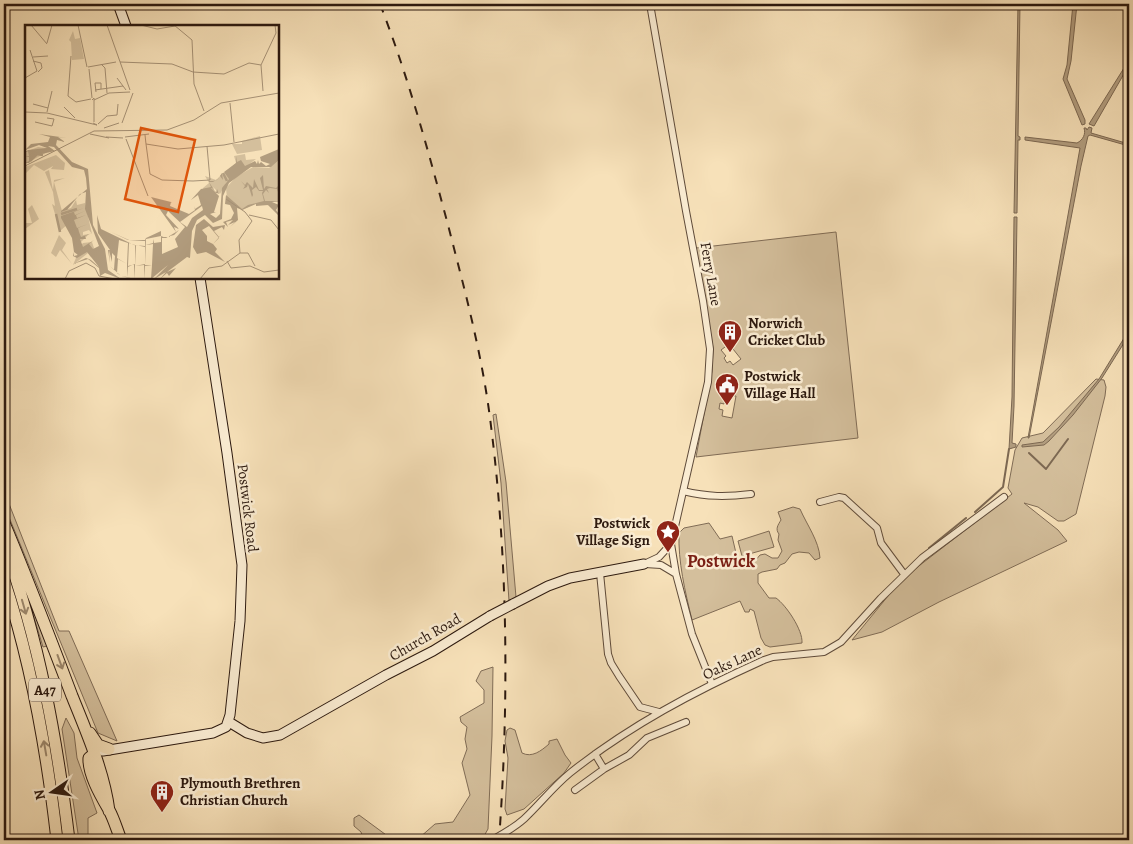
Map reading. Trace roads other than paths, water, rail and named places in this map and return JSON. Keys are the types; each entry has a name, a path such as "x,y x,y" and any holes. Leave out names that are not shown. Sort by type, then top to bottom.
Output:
{"highway":[{"name":"A47","path":"4,523 33,593 94,754"},
{"name":"A47","path":"4,544 26,613 42,674 56,740 69,840"},
{"name":"A47","path":"4,580 34,690 52,796 57,840"},
{"name":"A47","path":"78,712 95,742 102,747 112,749"},
{"path":"109,811 107,795 94,754 89,758 90,767 101,798 109,811 121,840"},
{"name":"A47","path":"52,796 53,840"}],"street":[{"path":"118,4 126,25"},
{"name":"Ferry Lane","path":"650,4 686,211 704,301 710,349 708,382 671,544"},
{"name":"Postwick Road","path":"200,279 242,565 240,621 229,722"},
{"path":"683,491 703,496 721,497 751,494"},
{"name":"Oaks Lane","path":"492,840 523,820 549,792 595,754 659,712 712,684 773,657 824,652 841,642 904,574 922,558 1004,496"},
{"path":"820,502 839,497 844,498 877,528 881,544 904,574"},
{"path":"644,564 659,557 671,544"},
{"path":"671,544 676,574 692,634 712,684"},
{"path":"644,564 662,565 676,574"},
{"name":"Church Road","path":"229,722 247,733 263,738 280,735 386,675 433,651 490,616 548,586 570,578 644,564"},
{"path":"600,573 608,654 619,676 644,712 643,722"},
{"path":"640,707 659,712"},
{"path":"94,754 112,749 213,733 226,727 229,722"},
{"path":"574,790 629,755 647,738 686,722"},
{"path":"99,769 106,755 112,749"},
{"path":"595,754 604,770"}],"waterway":[{"path":"1029,453 1046,469 1068,439"},
{"path":"975,512 1003,487 1009,449"},
{"path":"929,548 966,518"}],"railway":[{"path":"380,4 409,86 425,141 461,275 488,401 497,477 504,580 505,685 499,840"}],"place":[{"name":"Norwich Cricket Club","path":"730,353"},
{"name":"Postwick Village Hall","path":"727,406"},
{"name":"Postwick Village Sign","path":"668,553"},
{"name":"Plymouth Brethren Christian Church","path":"162,813"}],"district":[{"name":"Postwick","path":"721,561"}]}
